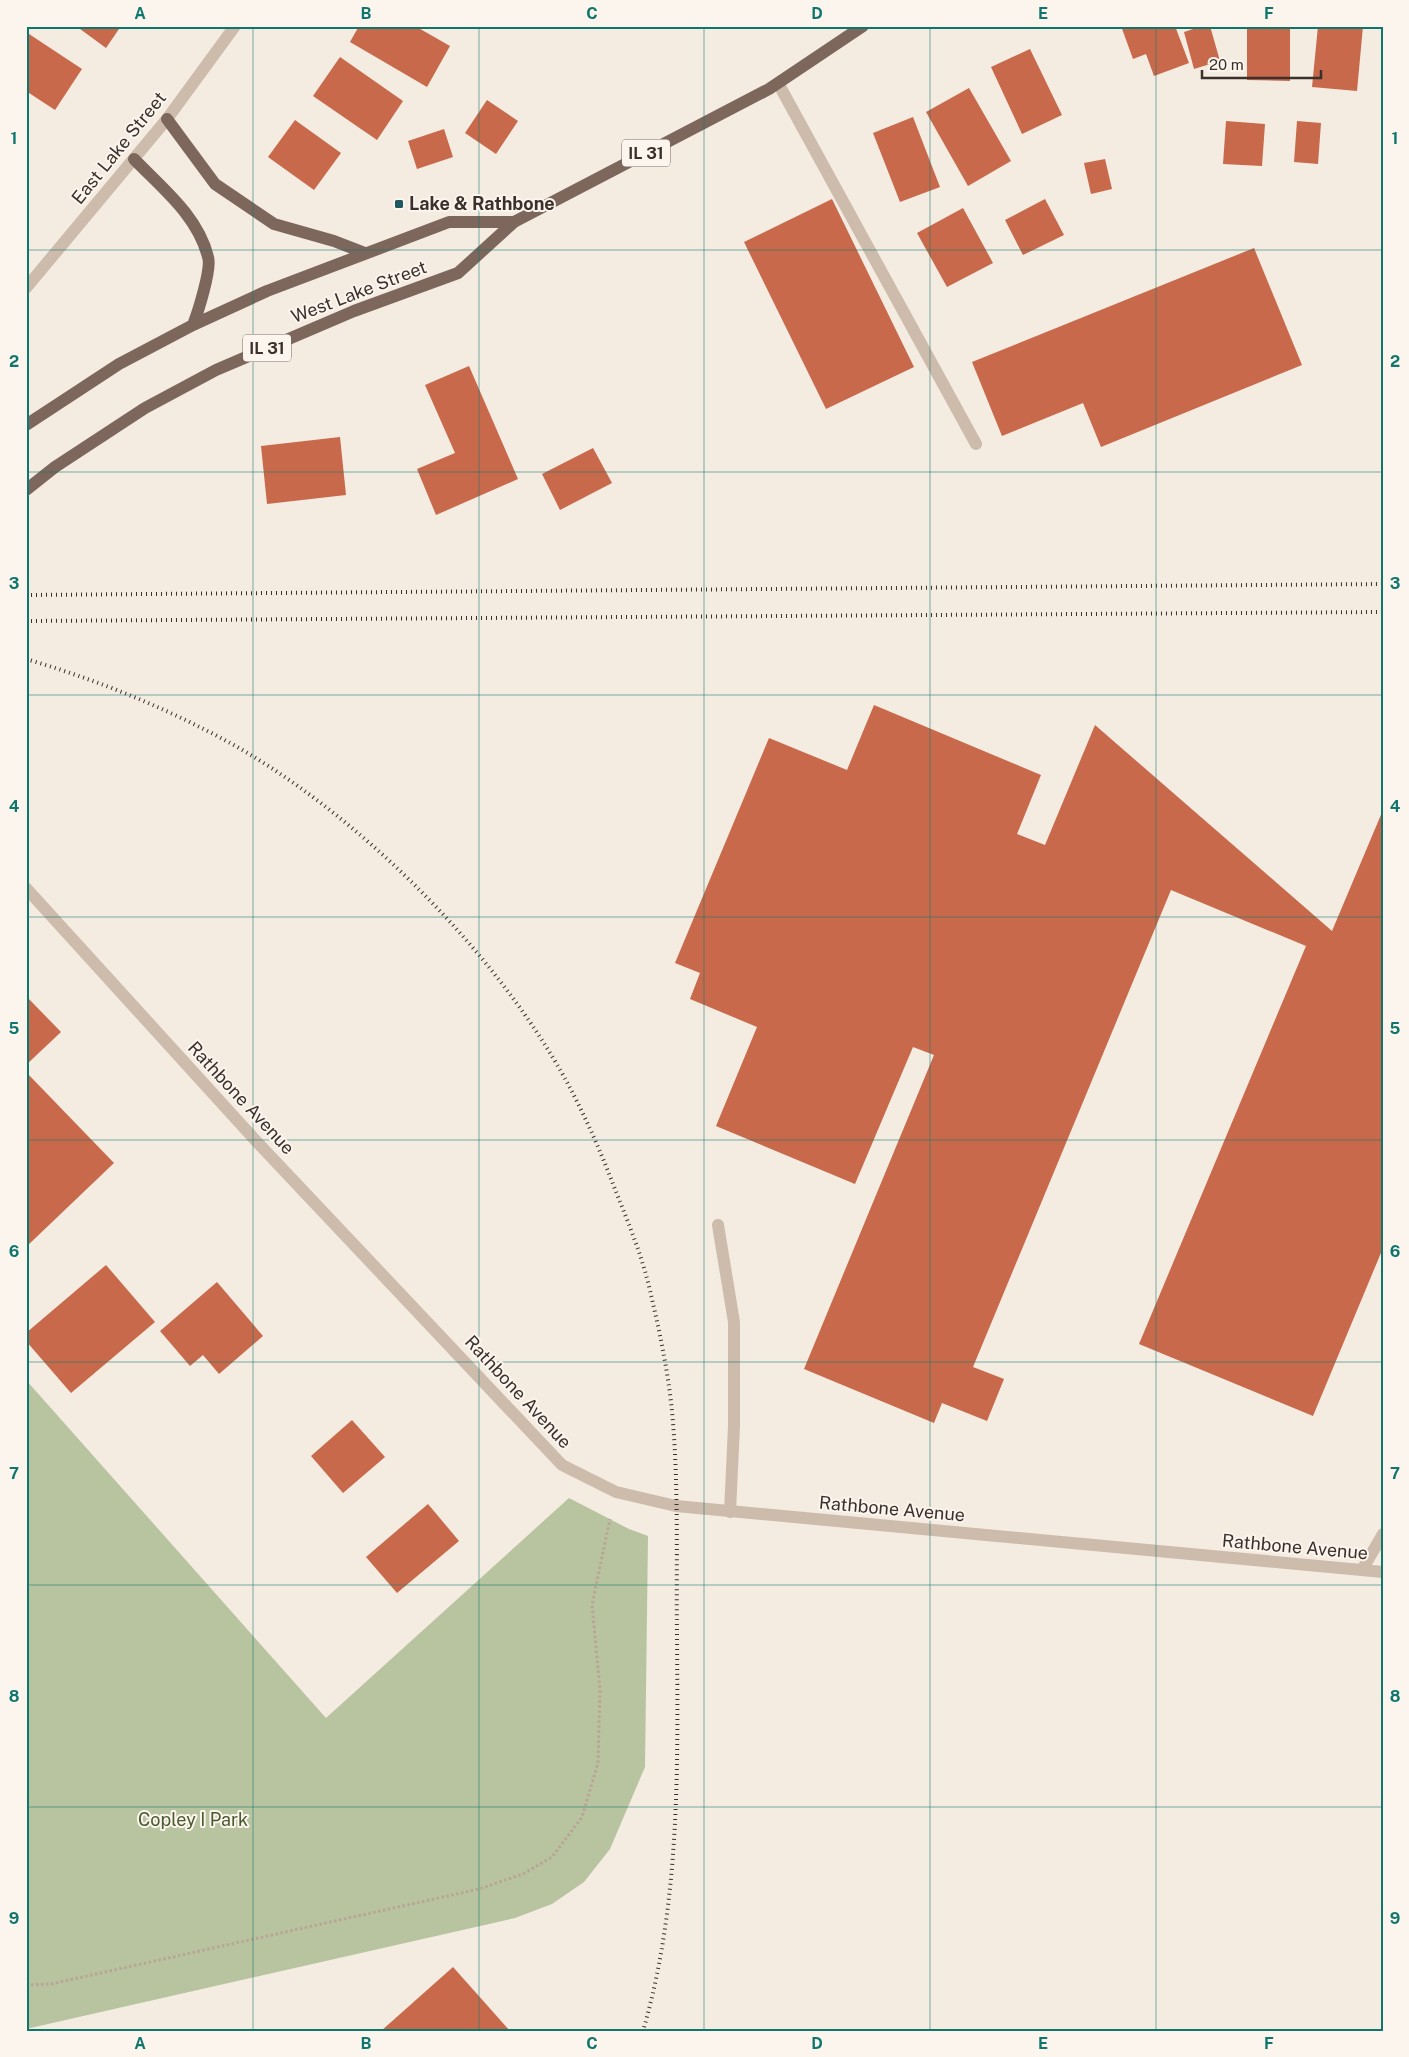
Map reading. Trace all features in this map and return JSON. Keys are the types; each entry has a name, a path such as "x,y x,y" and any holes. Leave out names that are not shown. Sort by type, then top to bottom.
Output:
{"main road":[{"name":"West Lake Street","path":"26,490 55,467 146,408 216,370 354,312 458,273 514,222 778,83 863,26"},
{"path":"167,119 215,184 274,224 334,241 365,253"},
{"path":"134,159 190,218 209,258 200,307 193,325"},
{"name":"West Lake Street","path":"26,425 119,364 193,325 267,291 450,222 514,222"}],"street":[{"name":"East Lake Street","path":"26,288 167,119 235,26"},
{"path":"778,83 976,444"},
{"name":"Rathbone Avenue","path":"26,888 258,1142 562,1465 616,1492 676,1506 1383,1572"},
{"path":"718,1225 734,1322 734,1426 730,1512"},
{"path":"1362,1570 1383,1534"}],"path":[{"path":"26,1984 61,1982 480,1889 523,1874 552,1857 582,1817 598,1763 600,1689 592,1605 616,1492"}],"green space":[{"name":"Copley I Park","path":"26,1380 326,1718 569,1498 629,1529 648,1536 645,1767 610,1849 584,1882 552,1904 515,1918 26,2029"}],"building":[{"path":"76,26 121,26 106,48"},
{"path":"359,26 415,26 450,46 427,87 350,42"},
{"path":"1121,26 1175,26 1189,63 1154,76 1146,54 1133,59"},
{"path":"1202,26 1210,26 1220,61 1194,69 1184,32"},
{"path":"1247,26 1290,26 1290,81 1247,80"},
{"path":"1318,26 1363,26 1357,91 1312,87"},
{"path":"26,32 82,69 55,110 26,91"},
{"path":"1030,49 1062,115 1022,134 991,67"},
{"path":"340,57 403,101 377,140 313,96"},
{"path":"969,88 1011,161 968,186 926,112"},
{"path":"487,100 518,121 496,154 465,133"},
{"path":"913,117 940,187 900,202 873,133"},
{"path":"295,120 341,153 314,190 268,157"},
{"path":"1226,121 1265,124 1262,166 1223,164"},
{"path":"1297,121 1321,123 1318,164 1294,162"},
{"path":"444,129 453,157 417,169 408,141"},
{"path":"1105,159 1112,189 1091,194 1084,163"},
{"path":"832,199 914,367 826,409 744,242"},
{"path":"1045,199 1064,235 1023,255 1005,220"},
{"path":"963,208 993,263 947,287 917,233"},
{"path":"1254,248 1302,365 1101,447 1083,403 1002,436 972,362"},
{"path":"469,366 518,479 436,515 417,469 455,453 425,385"},
{"path":"340,437 346,495 267,504 261,446"},
{"path":"593,448 612,483 560,510 542,474"},
{"path":"874,705 1041,775 1017,834 1045,845 1095,725 1332,931 1383,810 1383,1248 1313,1416 1139,1344 1306,946 1171,890 973,1367 1004,1379 987,1421 942,1403 934,1423 804,1369 934,1055 913,1047 855,1184 716,1126 757,1027 690,999 700,973 675,963 769,738 847,770"},
{"path":"26,996 61,1032 26,1065"},
{"path":"26,1072 114,1163 26,1247"},
{"path":"106,1265 155,1322 71,1393 26,1341 26,1333"},
{"path":"217,1282 263,1336 219,1374 203,1355 190,1366 160,1331"},
{"path":"352,1420 385,1457 343,1493 311,1456"},
{"path":"428,1504 459,1541 397,1593 366,1557"},
{"path":"453,1967 510,2031 381,2031"}],"railway":[{"path":"26,595 1383,584"},
{"path":"26,621 1383,612"},
{"path":"26,659 126,694 221,738 271,768 321,803 370,844 417,888 462,935 502,984 538,1034 568,1084 592,1133 629,1225 648,1281 666,1367 674,1439 677,1687 674,1836 664,1934 655,1983 643,2031"}],"place":[{"name":"Lake & Rathbone","path":"399,204"}]}
